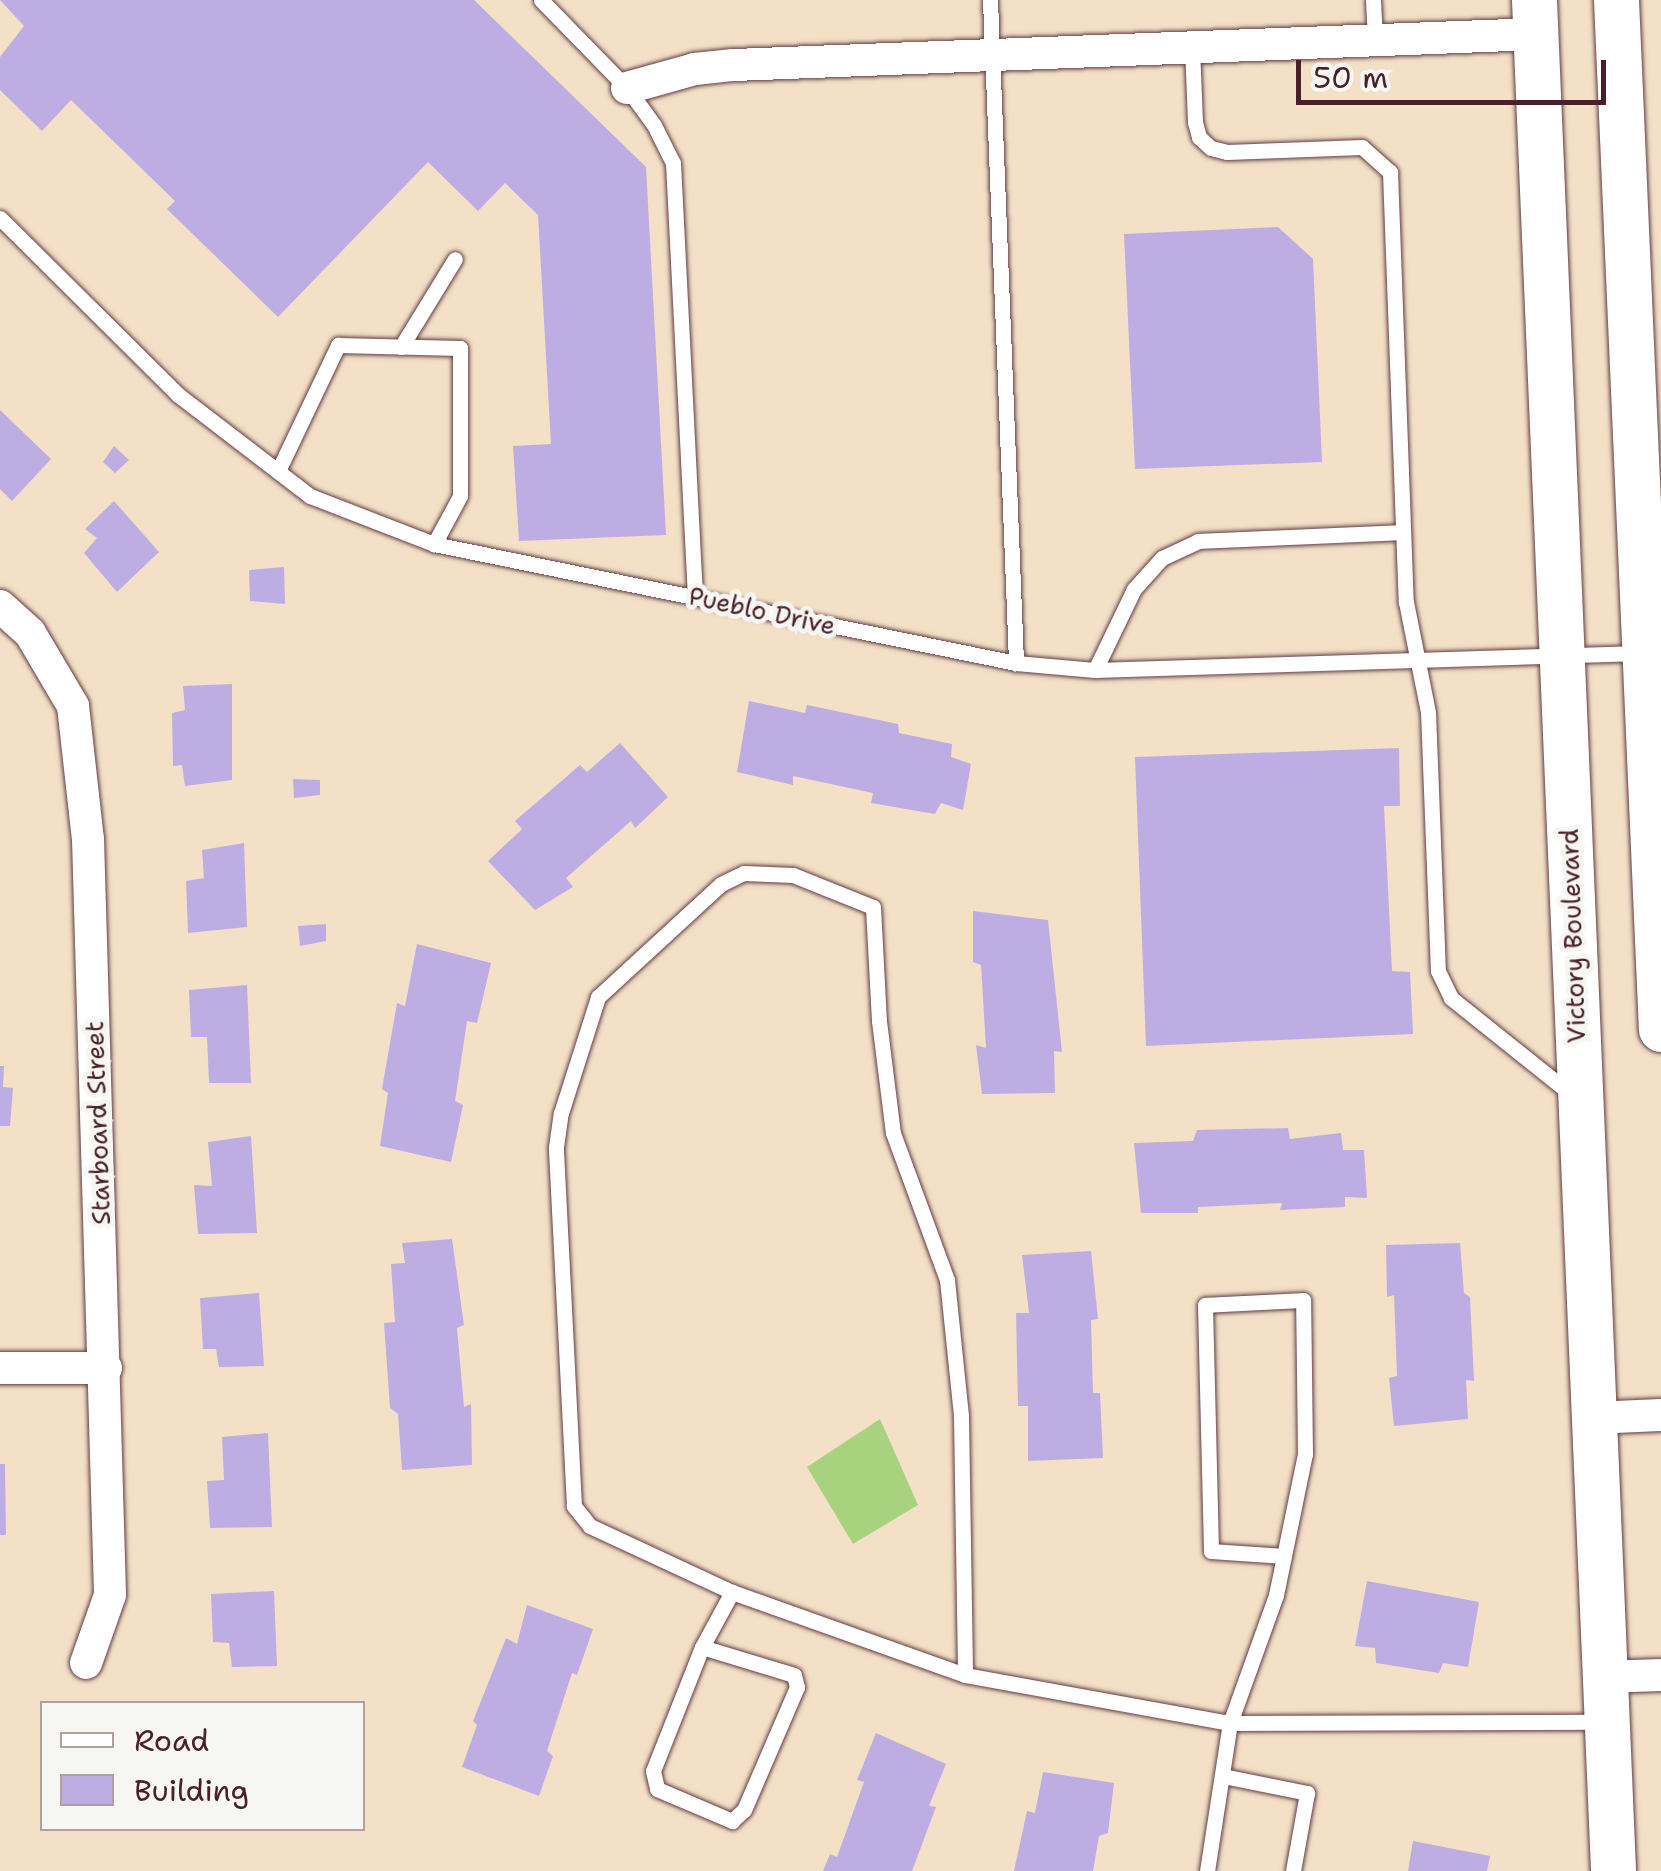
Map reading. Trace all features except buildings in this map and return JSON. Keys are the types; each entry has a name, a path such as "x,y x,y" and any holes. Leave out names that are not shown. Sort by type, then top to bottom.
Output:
{"main road":[{"path":"1616,0 1647,452 1641,653 1660,930 1661,1029"},
{"name":"Victory Boulevard","path":"1535,17 1612,1871"}],"street":[{"path":"627,88 695,69 1374,40 1535,17"},
{"name":"Starboard Street","path":"0,606 30,633 74,706 82,759 106,1368 110,1595 86,1662"},
{"path":"0,1368 106,1368"},
{"path":"1592,1418 1661,1415"},
{"path":"1602,1677 1661,1675"}],"lane":[{"path":"541,0 627,88 673,163 695,598"},
{"path":"990,0 1016,663"},
{"path":"1373,0 1374,40"},
{"path":"1192,47 1195,122 1200,137 1212,148 1227,152 1362,147 1390,172 1406,602 1428,712 1438,971 1451,998 1580,1101"},
{"name":"Pueblo Drive","path":"0,218 177,394 310,496 434,544 1016,663 1095,670 1641,653"},
{"path":"402,346 455,259"},
{"path":"278,471 338,346 460,348 460,496 434,544"},
{"path":"1095,670 1134,589 1162,558 1198,541 1403,532"},
{"path":"965,1675 960,1416 947,1280 893,1133 879,1021 874,907 792,875 744,873 721,884 598,997 561,1114 556,1147 574,1506 590,1526 732,1592 965,1675 1230,1723 1603,1722"},
{"path":"1206,1871 1230,1723 1276,1595 1305,1454 1303,1300 1205,1305 1211,1551 1284,1556"},
{"path":"702,1647 794,1675 797,1686 744,1810 732,1821 657,1788 653,1772 702,1647 732,1592"},
{"path":"1223,1776 1307,1792 1292,1871"}],"green space":[{"path":"880,1419 918,1505 853,1544 807,1467"}]}
